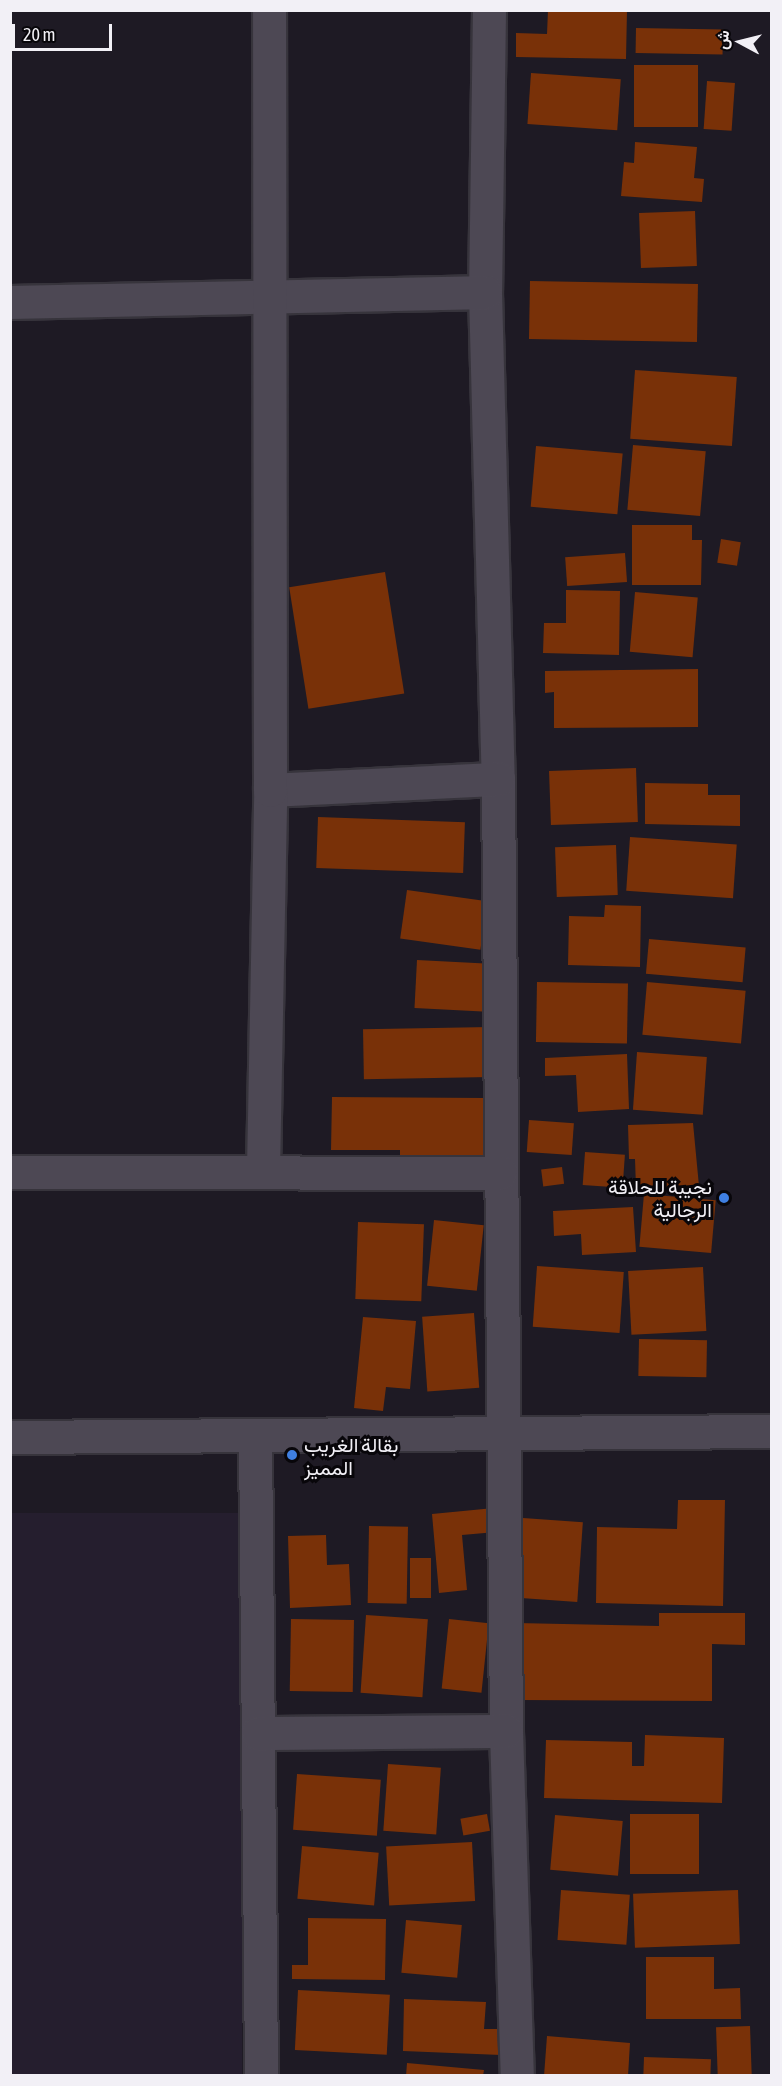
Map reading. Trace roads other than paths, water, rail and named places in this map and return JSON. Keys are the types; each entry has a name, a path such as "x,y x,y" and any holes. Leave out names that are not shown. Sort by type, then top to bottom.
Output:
{"street":[{"path":"263,1170 270,790 269,10"},
{"path":"489,10 485,292 498,779 506,1731 517,2076"},
{"path":"10,302 270,299 485,292"},
{"path":"270,790 498,779"},
{"path":"10,1172 263,1170 500,1173"},
{"path":"10,1437 771,1431"},
{"path":"255,1436 261,2076"},
{"path":"258,1733 506,1731"}],"place":[{"name":"نجيبة للحلاقة الرجالية","path":"724,1198"},
{"name":"بقالة الغريب المميز","path":"292,1455"}]}
